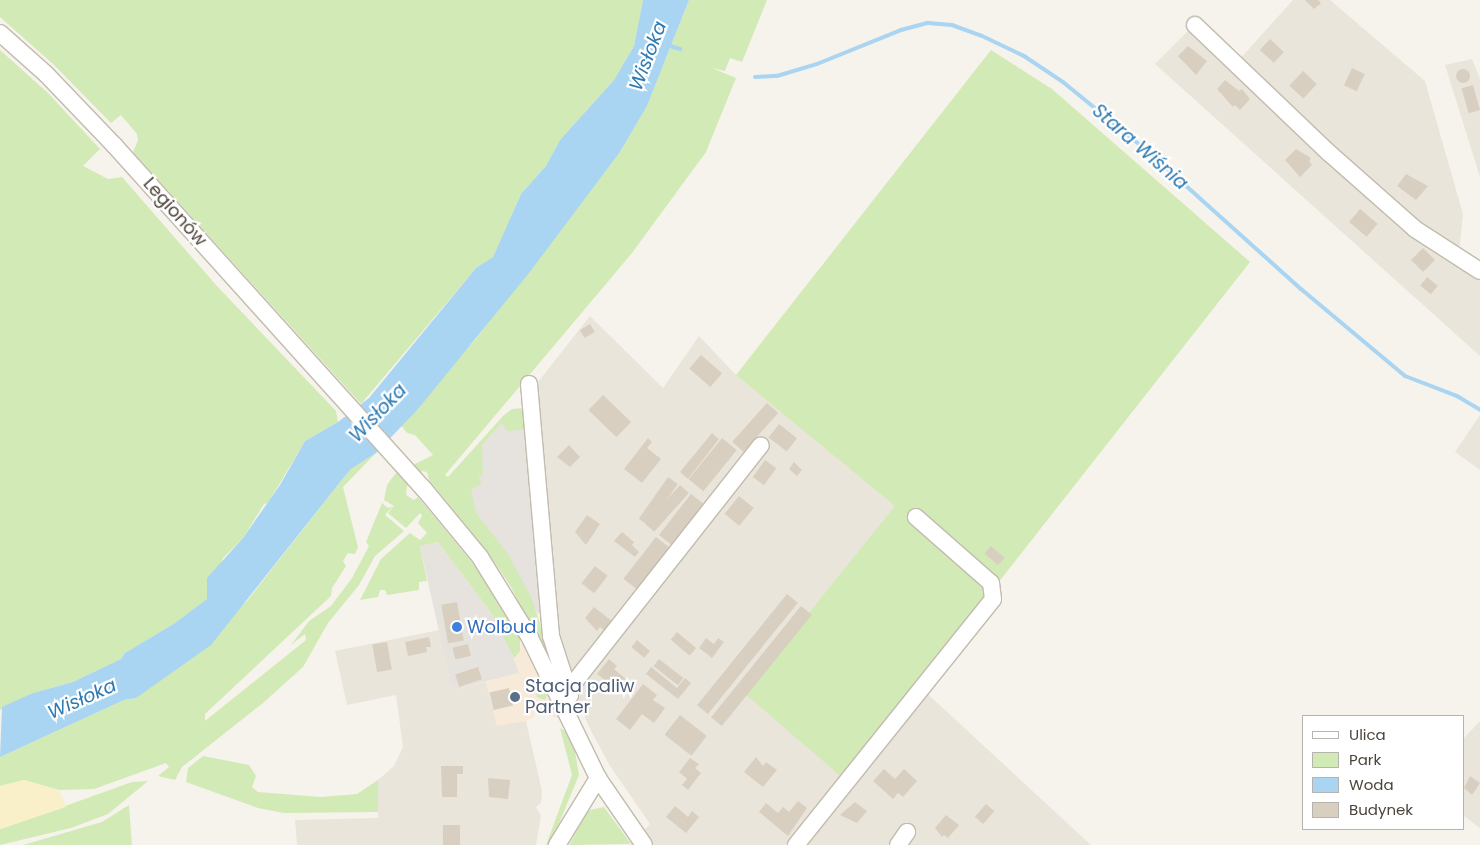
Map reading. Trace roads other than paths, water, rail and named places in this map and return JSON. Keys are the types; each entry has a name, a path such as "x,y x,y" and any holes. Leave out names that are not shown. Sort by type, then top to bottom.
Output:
{"street":[{"path":"1195,25 1328,152 1415,229 1480,271"},
{"name":"Legionów","path":"0,33 51,79 115,146 424,489 480,557 505,594 598,778 644,845"},
{"path":"529,384 551,636 570,695 562,704"},
{"path":"569,689 761,445"},
{"path":"796,845 993,599 991,583 916,517"},
{"path":"558,845 598,778"}],"water":[{"name":"Wisłoka","path":"643,0 689,0 647,106 620,152 529,273 418,409 376,453 351,469 211,645 136,698 124,700 0,757 2,707 33,693 73,682 121,659 125,653 175,623 207,599 207,578 243,538 280,485 305,441 338,422 369,398 476,268 493,257 521,194 546,166 560,140 614,80 634,46"}],"waterway":[{"name":"Stara Wiśnia","path":"755,77 777,76 817,64 901,30 928,23 952,25 980,35 1024,56 1063,82 1146,150 1301,289 1405,376 1457,396 1480,410"},
{"name":"Stara Wiśnia","path":"667,45 680,49"}],"place":[{"name":"Wolbud","path":"457,627"},
{"name":"Stacja paliw Partner","path":"515,697"}]}
